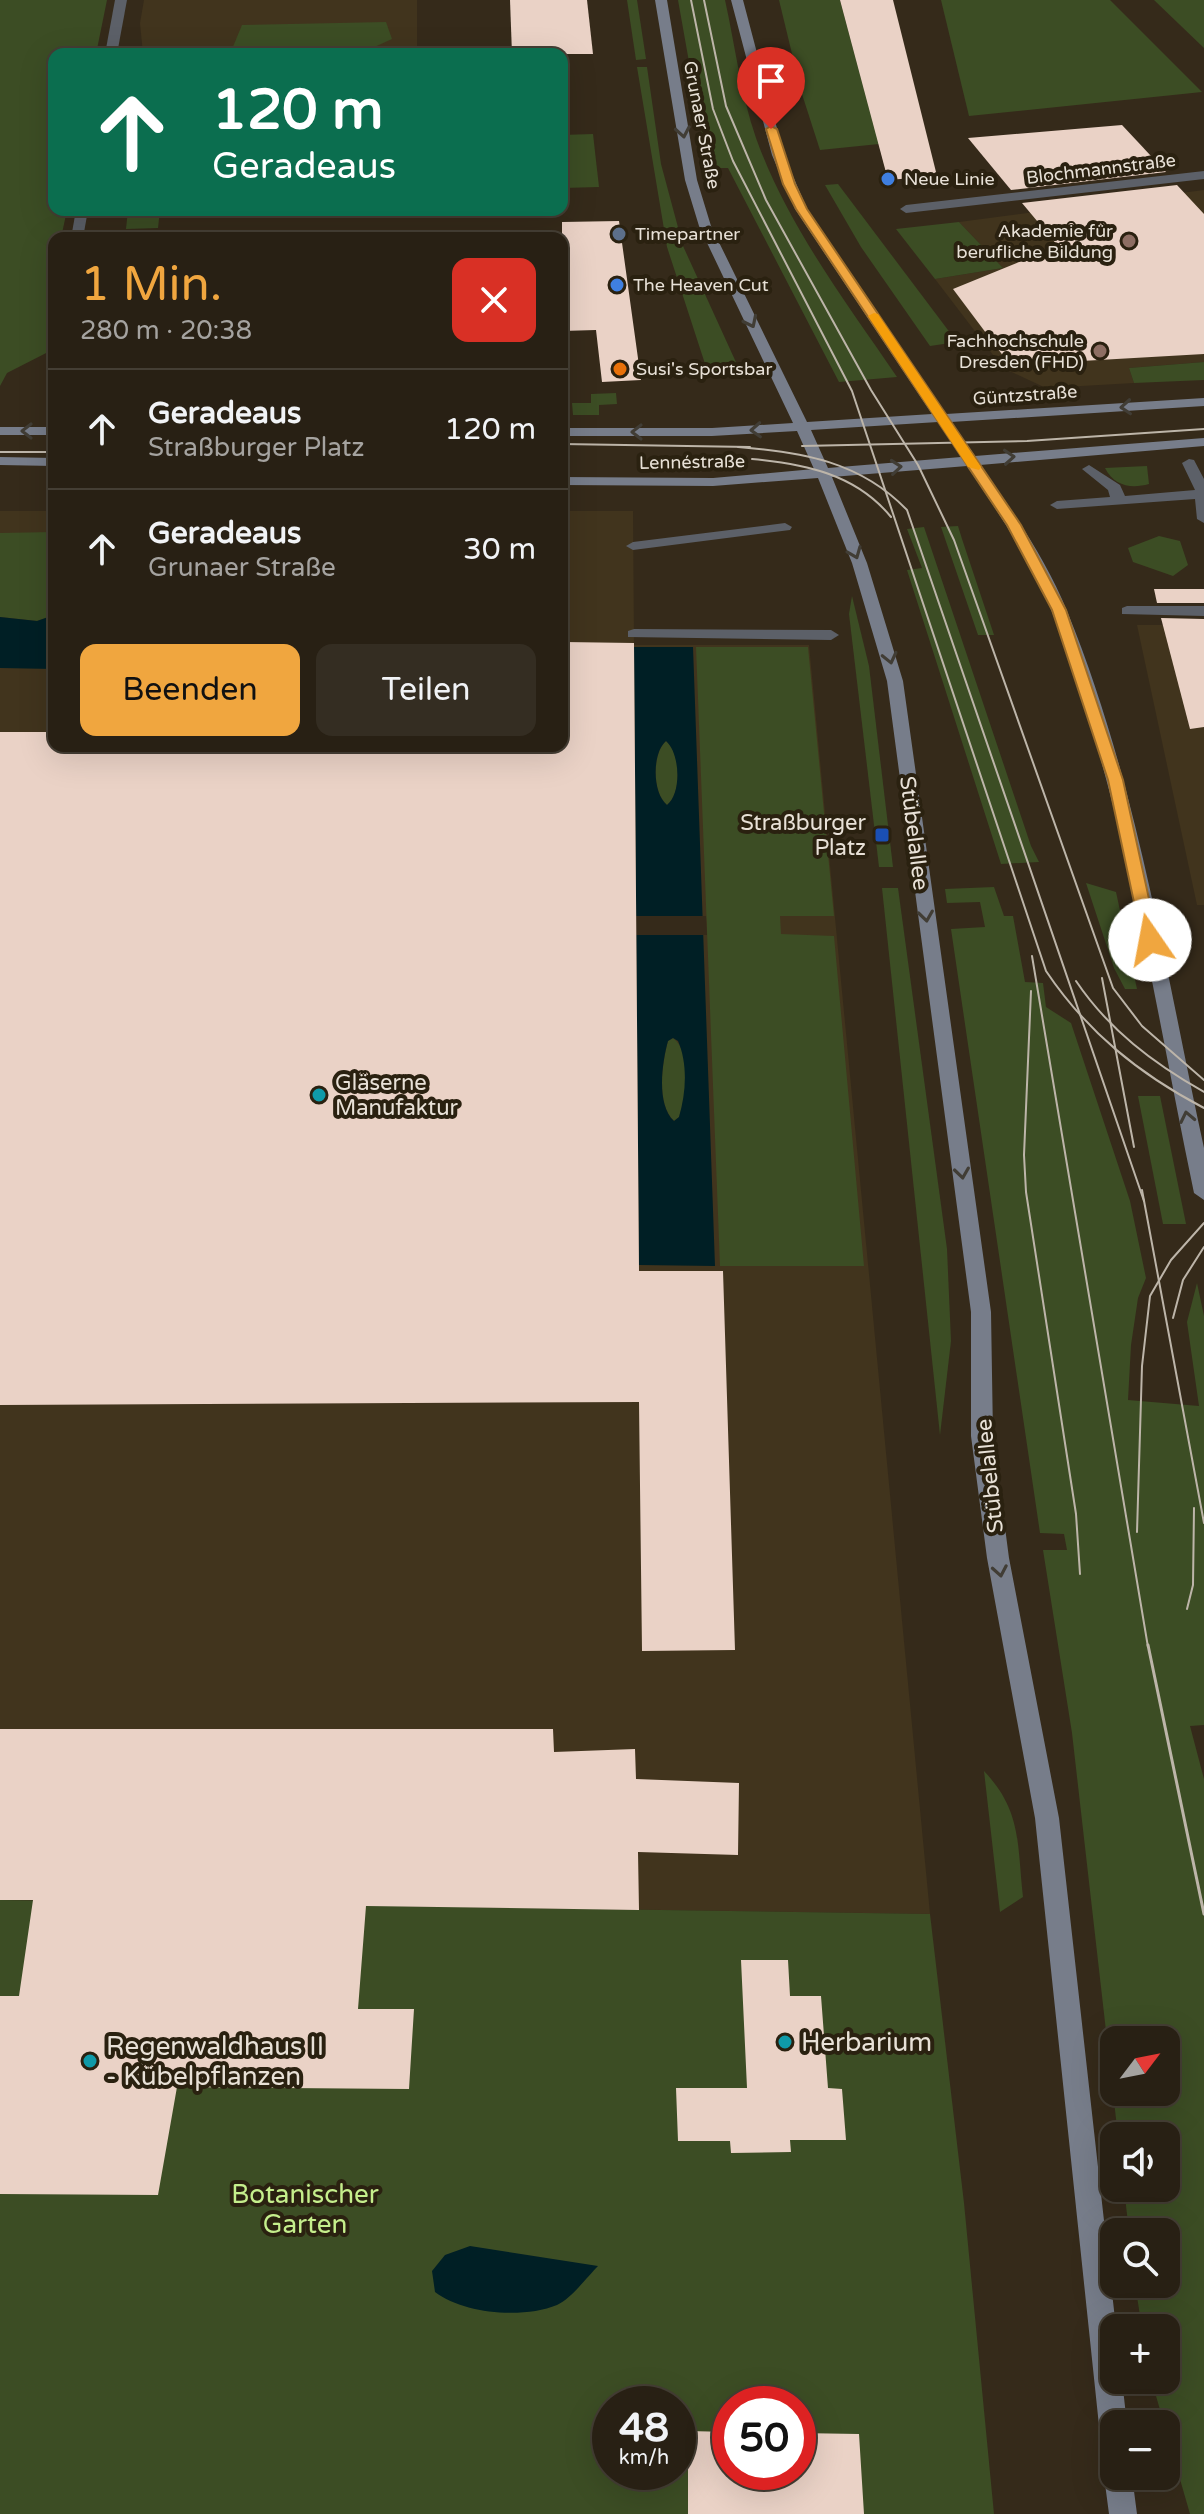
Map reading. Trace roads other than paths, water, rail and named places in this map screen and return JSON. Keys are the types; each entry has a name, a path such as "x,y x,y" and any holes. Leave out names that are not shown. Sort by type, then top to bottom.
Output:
{"main road":[{"name":"Grunaer Straße","path":"661,0 691,180 705,226 800,428"},
{"path":"737,0 789,184 801,209 1005,511 1059,610 1116,780 1204,1193"},
{"name":"Güntzstraße","path":"800,428 1204,402"},
{"name":"Lennéstraße","path":"568,432 712,432 800,428"},
{"path":"800,428 822,474 1204,442"},
{"path":"0,431 48,431"},
{"path":"0,461 48,462"},
{"name":"Lennéstraße","path":"568,481 713,482 822,474"},
{"name":"Stübelallee","path":"822,474 880,614 895,681 981,1312 982,1436 998,1558 1047,1818 1111,2410"},
{"path":"1120,2490 1123,2514"}],"street":[{"path":"112,48 121,0"},
{"name":"Blochmannstraße","path":"906,209 1204,175"},
{"path":"1189,463 1203,494 1204,519"},
{"path":"1089,469 1115,488 1119,501"},
{"path":"1057,505 1203,494"},
{"path":"633,546 785,527"},
{"path":"1127,611 1204,611"},
{"path":"634,634 831,635"}],"water":[{"path":"0,617 37,621 48,617 48,669 0,668"},
{"path":"634,647 693,647 715,1266 639,1265","holes":["666,741 674,754 677,773 675,792 667,805 656,783 658,754","673,1038 678,1041 681,1050 685,1079 679,1117 674,1121 668,1114 662,1083 668,1041"]},
{"path":"470,2246 598,2266 557,2305 528,2312 494,2312 462,2305 435,2292 432,2271 445,2255"}],"tram line":[{"path":"691,0 713,109 733,161 852,391 870,444"},
{"path":"704,0 726,106 766,200 871,390 905,444"},
{"path":"905,444 1027,441 1204,429"},
{"path":"568,444 750,447"},
{"path":"802,446 870,444"},
{"path":"870,444 886,492"},
{"path":"870,444 905,444"},
{"path":"905,444 954,540 1113,988 1142,1026 1204,1080"},
{"path":"738,447 785,452 830,462 886,492"},
{"path":"0,452 48,452"},
{"path":"752,459 810,468 846,481 862,490 891,517"},
{"path":"886,492 907,510 1080,1014"},
{"path":"886,492 1046,971 1080,1014"},
{"path":"1032,956 1148,1647"},
{"path":"1102,978 1110,1022"},
{"path":"1076,981 1110,1022"},
{"path":"1031,991 1024,1155 1026,1192 1076,1514 1080,1574"},
{"path":"1080,1014 1116,1050"},
{"path":"1080,1014 1144,1201"},
{"path":"1110,1022 1133,1044 1204,1092"},
{"path":"1110,1022 1116,1050"},
{"path":"1116,1050 1158,1081 1204,1108"},
{"path":"1116,1050 1134,1147"},
{"path":"1142,1190 1159,1281"},
{"path":"1159,1281 1171,1260 1204,1223"},
{"path":"1173,1318 1183,1280 1204,1247"},
{"path":"1137,1532 1142,1366 1150,1296 1159,1281"},
{"path":"1159,1281 1204,1523"},
{"path":"1187,1609 1193,1585 1194,1508"},
{"path":"1148,1645 1204,1914"}],"place":[{"name":"Neue Linie","path":"888,179"},
{"name":"Timepartner","path":"619,234"},
{"name":"Akademie für berufliche Bildung","path":"1129,241"},
{"name":"The Heaven Cut","path":"617,285"},
{"name":"Fachhochschule Dresden (FHD)","path":"1100,351"},
{"name":"Susi's Sportsbar","path":"620,369"},
{"name":"Straßburger Platz","path":"882,835"},
{"name":"Gläserne Manufaktur","path":"319,1095"},
{"name":"Herbarium","path":"785,2042"},
{"name":"Regenwaldhaus II - Kübelpflanzen","path":"90,2061"}],"park label":[{"name":"Botanischer Garten","path":"305,2209"}]}
